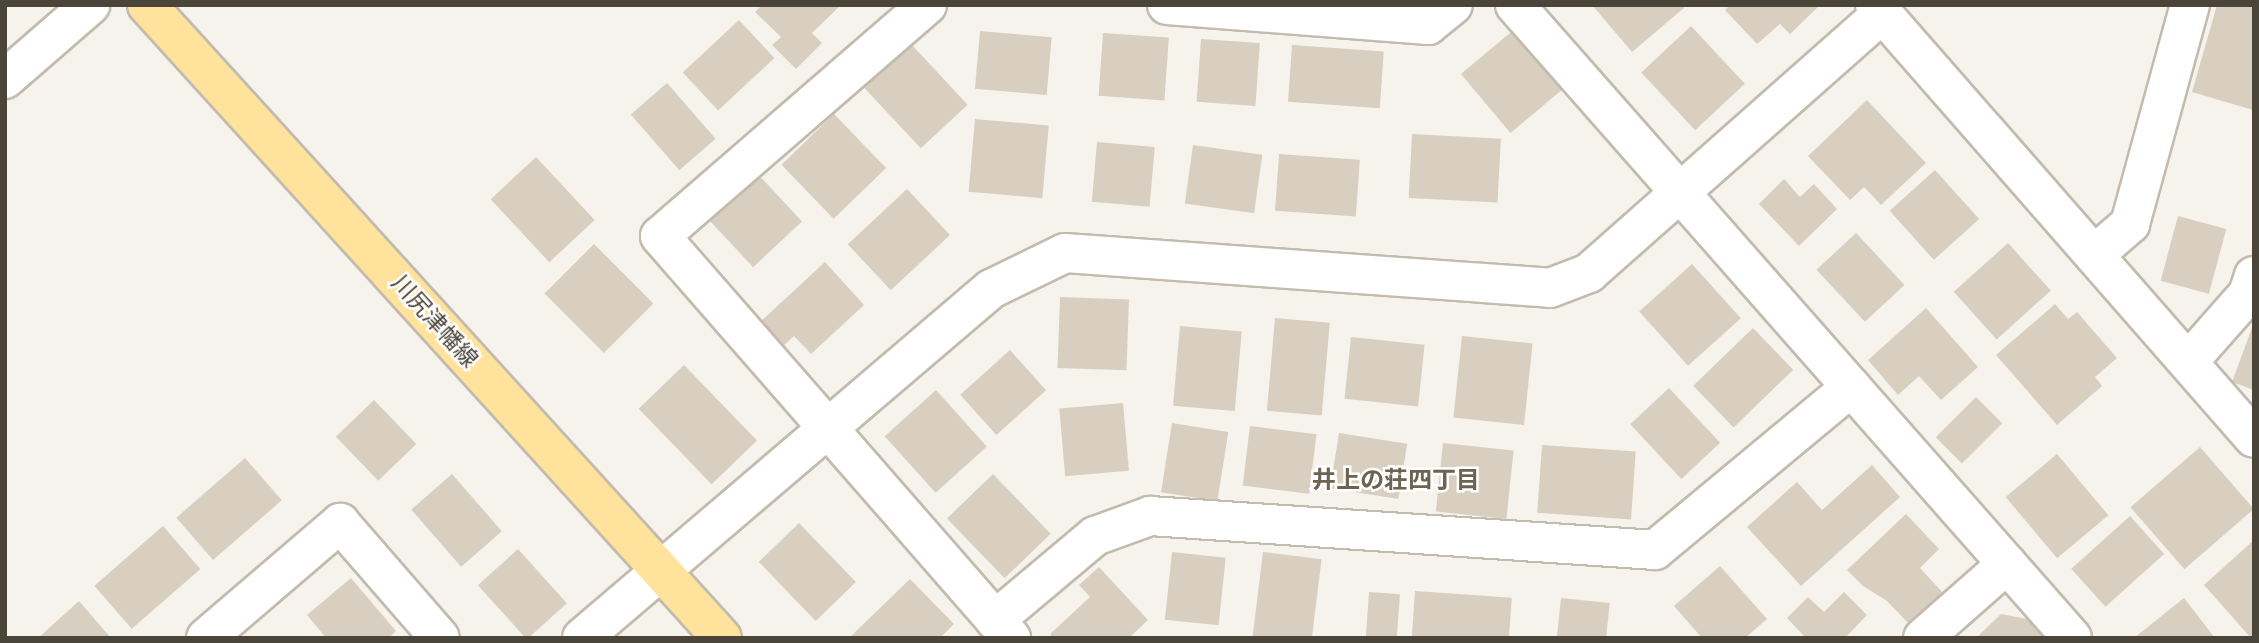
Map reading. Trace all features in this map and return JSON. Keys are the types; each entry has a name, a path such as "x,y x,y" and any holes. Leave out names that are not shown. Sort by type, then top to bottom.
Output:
{"main road":[{"name":"川尻津幡線","path":"147,5 722,638"}],"street":[{"path":"5,79 90,5"},
{"path":"927,5 660,236 1003,629 1095,536 1150,516 1655,550 1852,387"},
{"path":"1167,5 1428,25 1453,5"},
{"path":"1515,5 2072,638"},
{"path":"2094,255 2130,224 2190,5"},
{"path":"582,638 991,289 1065,253 1550,288 1589,273 1879,9 2254,438"},
{"path":"2188,362 2248,294 2254,276"},
{"path":"206,638 340,523 440,638"},
{"path":"1923,638 2007,564"}],"building":[{"path":"762,5 841,5 812,33 822,43 796,69 772,45 781,37 755,12"},
{"path":"1592,5 1682,5 1684,8 1632,52"},
{"path":"1730,5 1820,5 1790,34 1780,24 1757,44 1725,10"},
{"path":"2217,5 2254,5 2253,110 2192,92"},
{"path":"739,20 774,58 718,111 683,73"},
{"path":"1523,22 1572,81 1510,133 1461,74"},
{"path":"1691,26 1745,84 1695,130 1641,72"},
{"path":"980,31 1052,37 1047,95 975,89"},
{"path":"1103,33 1169,38 1164,100 1099,96"},
{"path":"1201,39 1260,43 1255,106 1197,102"},
{"path":"911,44 968,105 921,148 864,88"},
{"path":"1292,45 1384,51 1380,108 1288,102"},
{"path":"667,83 716,139 679,170 631,114"},
{"path":"1867,100 1926,163 1881,205 1864,187 1850,200 1808,156"},
{"path":"834,114 886,168 834,219 781,165"},
{"path":"975,119 1049,125 1042,198 969,192"},
{"path":"1412,134 1501,139 1498,203 1409,198"},
{"path":"1097,142 1155,147 1150,207 1092,202"},
{"path":"1193,145 1262,155 1254,213 1185,203"},
{"path":"1279,154 1360,160 1356,217 1275,211"},
{"path":"536,157 595,220 549,262 491,199"},
{"path":"1935,170 1979,219 1934,260 1890,211"},
{"path":"755,171 802,221 753,267 706,217"},
{"path":"1784,179 1800,197 1814,184 1837,209 1799,246 1759,204"},
{"path":"907,189 950,235 891,290 848,244"},
{"path":"2178,216 2226,229 2209,294 2161,281"},
{"path":"1856,233 1904,285 1865,322 1817,270"},
{"path":"2008,243 2051,291 1997,339 1954,292"},
{"path":"594,244 653,303 604,353 545,293"},
{"path":"825,262 864,305 811,354 794,336 781,348 758,324"},
{"path":"1692,264 1741,318 1688,366 1639,312"},
{"path":"1060,297 1129,299 1126,370 1058,368"},
{"path":"2055,304 2068,319 2077,312 2117,358 2095,377 2102,386 2057,425 1996,355"},
{"path":"1926,308 1978,367 1941,400 1919,376 1898,395 1868,360"},
{"path":"1275,318 1330,323 1322,415 1267,411"},
{"path":"2254,325 2254,390 2232,382"},
{"path":"1180,326 1242,331 1235,411 1173,406"},
{"path":"1753,328 1793,370 1734,427 1693,386"},
{"path":"1462,336 1533,343 1524,425 1453,418"},
{"path":"1351,337 1425,345 1418,406 1345,399"},
{"path":"1010,350 1046,390 996,435 960,395"},
{"path":"684,365 757,441 712,484 639,409"},
{"path":"1669,388 1720,443 1681,479 1630,424"},
{"path":"936,390 987,446 936,493 885,436"},
{"path":"1976,397 2002,423 1962,463 1936,437"},
{"path":"374,400 416,444 378,481 336,437"},
{"path":"1123,403 1129,471 1065,476 1059,409"},
{"path":"1172,423 1228,432 1217,501 1161,492"},
{"path":"1250,426 1317,434 1309,494 1243,486"},
{"path":"1339,433 1407,444 1398,499 1330,488"},
{"path":"1443,443 1514,450 1506,519 1436,512"},
{"path":"1542,445 1636,452 1631,519 1537,513"},
{"path":"2200,447 2254,509 2184,569 2131,507"},
{"path":"2057,454 2108,515 2057,558 2006,497"},
{"path":"245,458 282,500 213,560 176,518"},
{"path":"1872,465 1900,497 1801,586 1747,527 1797,482 1822,510"},
{"path":"452,474 502,531 461,567 411,509"},
{"path":"993,474 1051,534 1005,578 947,518"},
{"path":"1906,514 1939,549 1920,568 1945,595 1912,627 1887,601 1863,586 1847,570"},
{"path":"2130,516 2164,554 2105,607 2071,569"},
{"path":"799,523 856,582 816,621 759,562"},
{"path":"163,526 200,569 132,629 94,586"},
{"path":"2254,540 2254,638 2251,638 2204,585"},
{"path":"518,549 567,603 525,638 478,585"},
{"path":"1172,552 1226,558 1219,625 1165,620"},
{"path":"1263,552 1322,559 1312,638 1252,638"},
{"path":"1720,566 1767,619 1745,638 1702,638 1674,606"},
{"path":"1099,567 1148,620 1129,638 1053,638 1050,634 1090,597 1079,585"},
{"path":"351,578 396,631 389,638 326,638 307,615"},
{"path":"910,579 954,624 940,638 849,638"},
{"path":"1415,591 1512,598 1509,638 1412,638"},
{"path":"1369,592 1400,594 1397,638 1366,638"},
{"path":"1844,592 1867,615 1845,638 1806,638 1787,618 1808,597 1824,612"},
{"path":"1561,598 1610,603 1606,638 1557,638"},
{"path":"2184,598 2215,638 2134,638"},
{"path":"79,601 111,638 38,638"},
{"path":"2001,614 2027,619 2044,638 1976,638"}],"district":[{"name":"井上の荘四丁目","path":"1396,481"}]}
